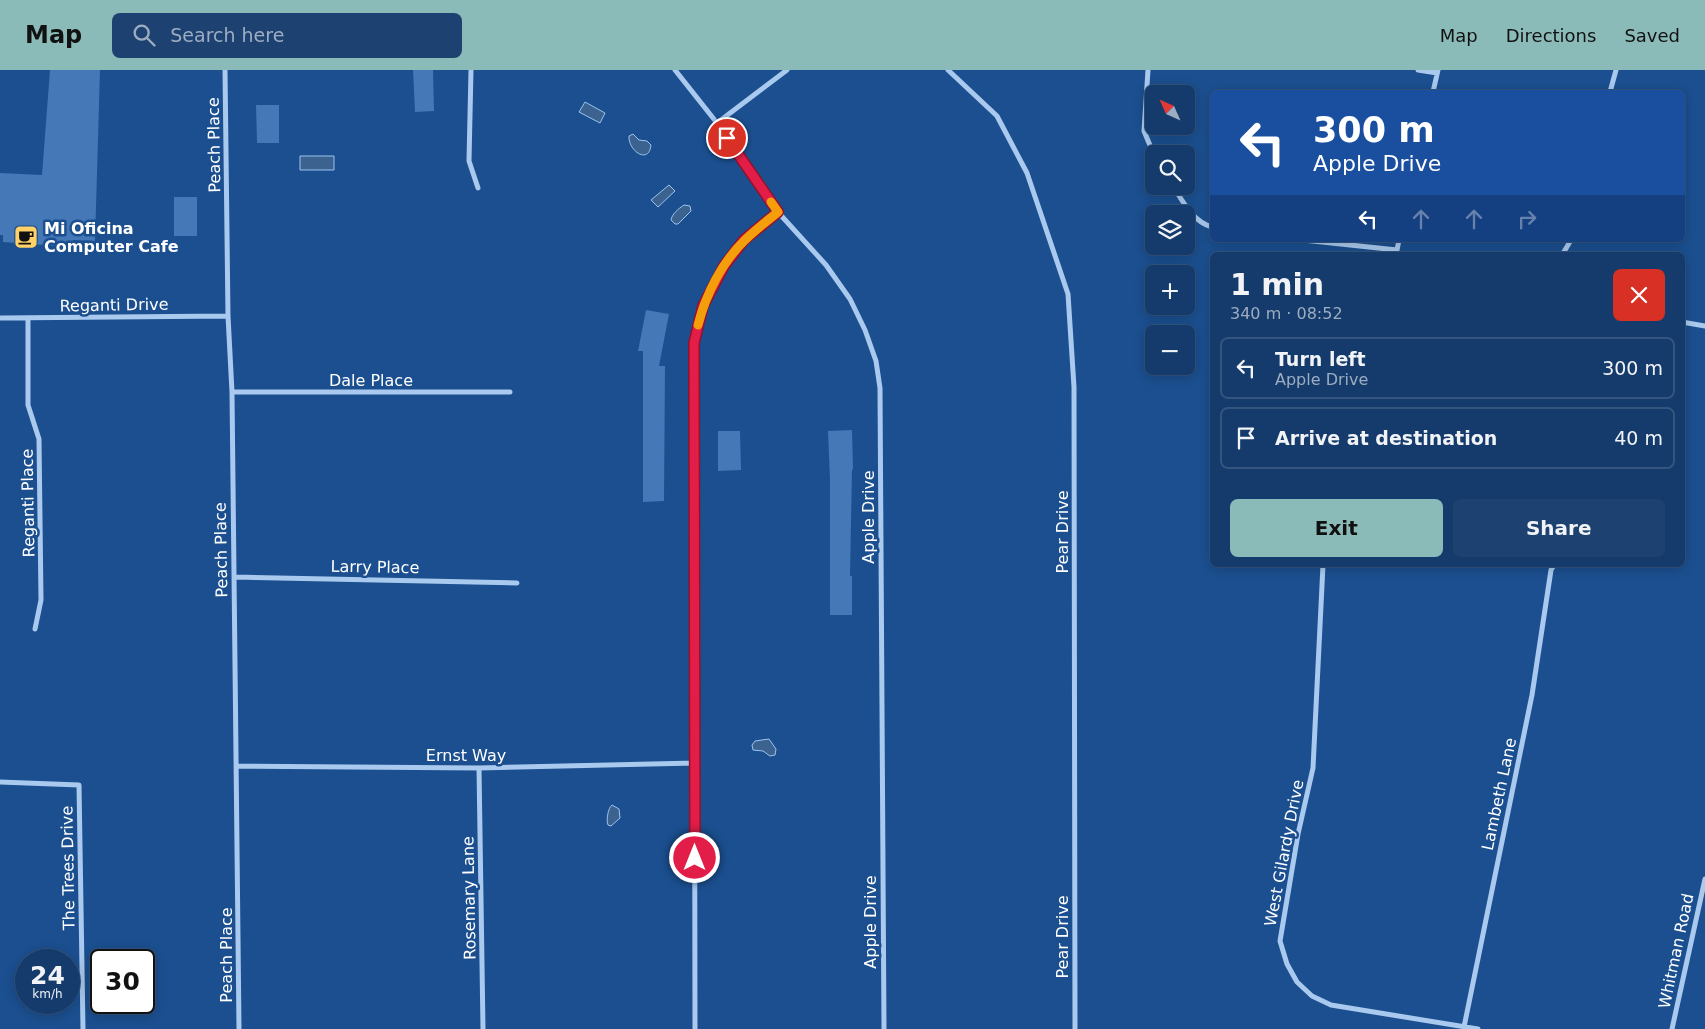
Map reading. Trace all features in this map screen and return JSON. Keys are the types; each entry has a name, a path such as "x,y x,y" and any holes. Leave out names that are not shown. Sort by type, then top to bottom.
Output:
{"street":[{"name":"Peach Place","path":"225,70 228,316 232,392 239,1029"},
{"path":"471,70 469,162 478,188"},
{"name":"Apple Drive","path":"675,70 717,123 778,212 826,265 850,299 865,330 876,361 880,388 884,1029"},
{"path":"717,123 787,70"},
{"name":"Pear Drive","path":"948,70 997,116 1027,173 1068,294 1074,397 1075,1029"},
{"path":"1148,70 1144,131 1150,145"},
{"path":"1418,70 1438,72 1434,90"},
{"path":"1611,90 1616,70"},
{"path":"1178,195 1190,212 1210,226"},
{"path":"695,1029 694,343 703,306 724,266 744,240 778,212"},
{"path":"1318,242 1396,252"},
{"name":"Reganti Drive","path":"0,318 228,316"},
{"name":"Reganti Place","path":"28,318 28,405 39,440 42,600 35,629"},
{"path":"1685,323 1705,326"},
{"name":"Dale Place","path":"232,392 510,392"},
{"name":"West Gilardy Drive","path":"1323,567 1313,768 1298,834 1280,941 1287,964 1297,982 1312,996 1332,1005 1478,1029"},
{"name":"Lambeth Lane","path":"1464,1027 1532,695 1553,567"},
{"name":"Larry Place","path":"234,577 516,583"},
{"name":"Ernst Way","path":"236,766 480,768 695,763"},
{"name":"Rosemary Lane","path":"480,768 483,1029"},
{"name":"The Trees Drive","path":"0,782 79,785 83,1029"},
{"name":"Whitman Road","path":"1672,1029 1705,879"}],"water":[{"path":"585,102 605,113 600,123 579,112"},
{"path":"633,134 639,140 647,141 651,145 647,154 639,154 632,147 629,136"},
{"path":"300,156 334,156 334,170 300,170"},
{"path":"669,185 675,191 658,207 651,200"},
{"path":"684,205 690,206 691,211 678,224 675,224 671,220"},
{"path":"769,739 776,749 775,755 770,756 763,751 753,750 752,745 755,741"},
{"path":"612,805 619,809 620,818 611,826 607,823 607,817"}],"building":[{"path":"50,70 100,70 95,241 73,240 73,247 3,242 3,235 0,235 0,173 42,175"},
{"path":"413,70 433,70 434,111 415,112"},
{"path":"256,105 279,105 279,143 257,143"},
{"path":"174,197 197,197 197,236 174,236"},
{"path":"646,310 669,314 659,366 665,366 664,501 643,502 643,351 638,351"},
{"path":"852,430 853,469 850,576 852,576 852,615 830,615 828,431"},
{"path":"718,431 740,431 741,470 718,471"}],"slow traffic":[{"path":"698,325 703,306 724,266 744,240 778,212 771,202"}],"place":[{"name":"Mi Oficina Computer Cafe","path":"26,237"}],"route":[{"path":"695,858 694,343 703,306 724,266 744,240 778,212 727,138"}]}
